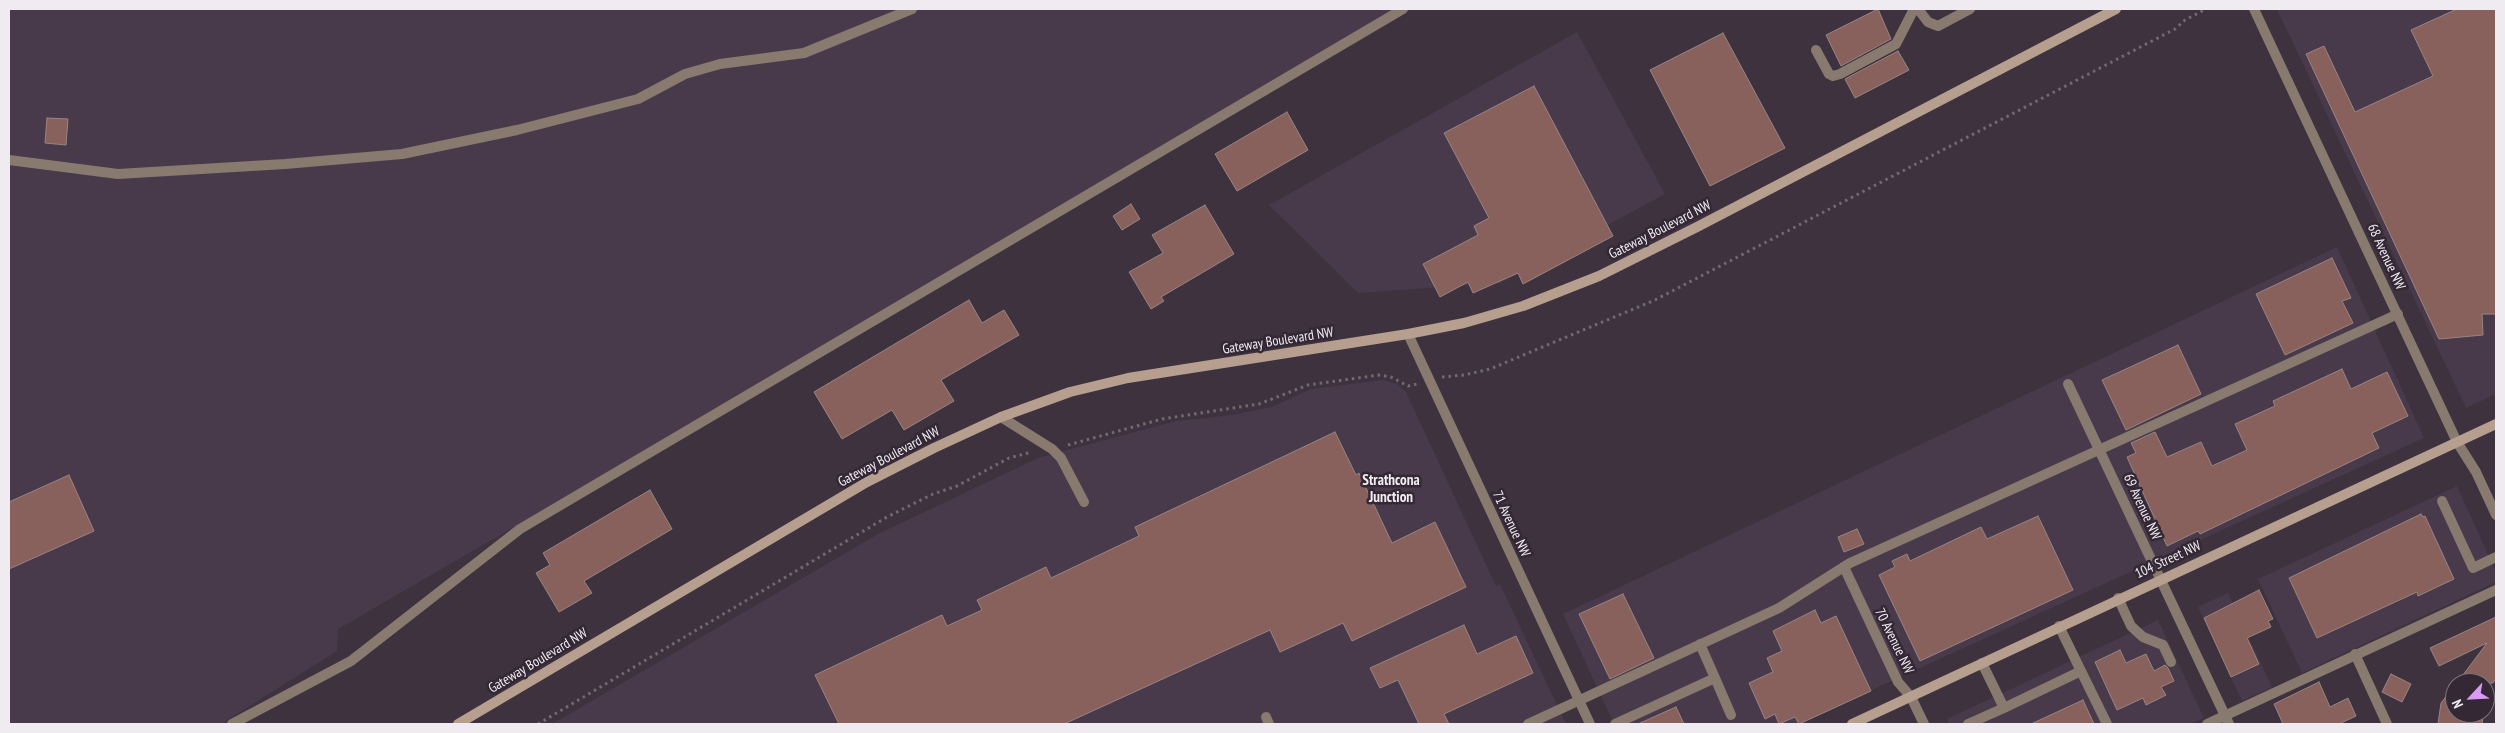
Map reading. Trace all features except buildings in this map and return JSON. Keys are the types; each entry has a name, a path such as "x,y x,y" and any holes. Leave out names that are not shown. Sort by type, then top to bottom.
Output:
{"main road":[{"name":"Gateway Boulevard NW","path":"458,724 867,482 1001,417 1070,392 1128,378 1408,334 1464,323 1523,306 1599,276 1697,227 2116,9"},
{"name":"104 Street NW","path":"1852,724 2118,598 2496,424"}],"street":[{"path":"9,160 118,174 284,164 402,154 517,130 638,99 685,74 720,64 804,53 912,9"},
{"path":"232,724 351,661 520,529 1403,9"},
{"path":"1816,50 1829,74 1833,76 1840,74 1896,44 1914,9"},
{"path":"1918,9 1928,22 1938,26 1970,9"},
{"name":"68 Avenue NW","path":"2254,9 2458,442 2476,472 2496,515"},
{"path":"1528,724 1779,608 1844,567 2398,314"},
{"name":"71 Avenue NW","path":"1408,334 1590,724"},
{"name":"69 Avenue NW","path":"2068,384 2227,720"},
{"path":"1001,417 1052,449 1061,458 1084,502"},
{"path":"2442,501 2473,568 2496,557"},
{"name":"70 Avenue NW","path":"1844,567 1898,682 1911,697 1924,724"},
{"path":"2207,724 2227,720 2355,654 2496,590"},
{"path":"2118,598 2131,626 2143,637 2163,645 2171,662"},
{"path":"2059,626 2107,724"},
{"path":"1700,644 1731,715"},
{"path":"2355,654 2387,724"},
{"path":"1982,663 2004,708"},
{"path":"1968,724 2081,671"},
{"path":"1616,724 1715,678"}],"path":[{"path":"1450,375 1475,373 1504,364 1655,300 2166,34 2206,9"},
{"path":"1060,447 1162,419 1260,404 1308,385 1385,376 1401,381 1408,386"},
{"path":"538,724 887,517 932,494 956,486 1009,458 1039,451"}],"shaded area":[{"path":"9,9 1408,9 338,629 337,651 221,724 9,724"},
{"path":"2277,9 2496,9 2496,394 2466,408"},
{"path":"1577,32 1665,194 1501,283 1358,293 1269,205"},
{"path":"2337,247 2424,438 1797,724 1614,724 1563,614"},
{"path":"1383,380 1397,384 1406,392 1496,586 1500,584 1566,724 552,724 880,533 1038,458 1176,421 1231,415 1272,407 1311,389"},
{"path":"2457,486 2496,572 2496,582 2302,673 2258,579"},
{"path":"2228,593 2272,687 2242,701 2198,607"},
{"path":"2158,620 2204,718 2190,724 1949,724 1947,719"}],"district":[{"name":"Strathcona Junction","path":"1391,490"}]}
